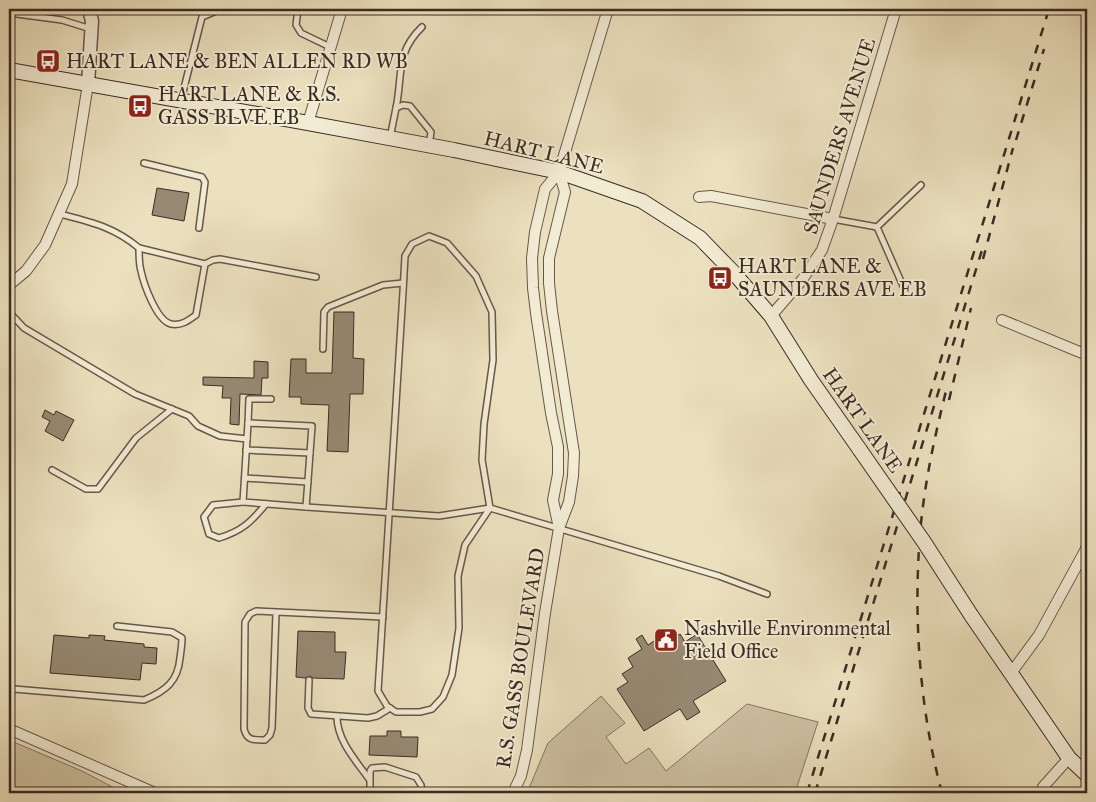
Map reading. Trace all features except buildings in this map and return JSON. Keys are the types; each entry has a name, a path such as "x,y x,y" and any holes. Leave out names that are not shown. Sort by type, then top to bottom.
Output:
{"main road":[{"name":"HART LANE","path":"9,70 308,122 559,172 642,201 670,218 700,238 733,272 771,316 811,380 924,542 971,615 1069,758 1087,775"}],"street":[{"path":"9,285 26,271 45,245 72,184 88,84 92,21 89,9"},
{"path":"308,122 342,9"},
{"path":"559,172 608,9"},
{"name":"SAUNDERS AVENUE","path":"771,316 802,280 822,250 896,9"},
{"name":"R.S. GASS BOULEVARD","path":"559,172 545,189 535,232 532,258 536,313 558,447 558,474 554,500 559,528"},
{"name":"R.S. GASS BOULEVARD","path":"514,793 521,776 527,750 545,613 559,528 569,502 573,476 574,453 549,283 549,258 565,192 559,172"},
{"path":"699,197 711,196 833,219"},
{"path":"1002,320 1087,355"},
{"path":"1011,673 1039,635 1087,547"},
{"path":"9,729 155,793"},
{"path":"1045,793 1043,787 1069,758"}],"lane":[{"path":"181,100 202,17 221,9"},
{"path":"298,9 296,25 301,34 331,47"},
{"path":"9,13 62,20 91,30"},
{"path":"390,138 400,90 401,60 413,35 422,27"},
{"path":"396,108 404,105 410,106 415,111 430,132 429,146"},
{"path":"144,163 202,177 205,182 199,228"},
{"path":"878,227 921,185"},
{"path":"60,214 117,232 139,248 205,264 220,259 316,277"},
{"path":"833,219 878,227"},
{"path":"878,227 903,286"},
{"path":"429,236 448,243 476,276 492,312 493,360 484,424 482,460 490,508 478,528 464,545 458,576 459,628 452,675 444,697 432,708 420,712 396,712 387,706 378,690 404,283 406,256 412,244 429,236"},
{"path":"139,248 140,270 148,292 160,316 172,324 184,324 196,315 205,264"},
{"path":"323,349 324,312 328,307 383,285 404,283"},
{"path":"9,312 24,328 135,394 189,416 198,426 220,436 247,439 247,437"},
{"path":"244,502 249,398 271,399"},
{"path":"52,470 86,489 98,489 136,438 172,409"},
{"path":"248,423 312,426 306,507"},
{"path":"246,450 310,454"},
{"path":"245,478 308,482"},
{"path":"266,504 256,516 237,532 219,538 209,534 204,517 213,505 244,502 440,516 490,508 719,576 767,594"},
{"path":"276,613 272,728 270,735 265,740 251,740 246,736 244,729 245,622 250,614 256,611 383,617"},
{"path":"9,690 144,700 152,697 174,680 179,671 182,638 172,632 118,626"},
{"path":"309,680 308,708 311,714 368,718 377,716 390,708"},
{"path":"337,717 337,727 349,751 370,779"},
{"path":"370,793 370,771 372,768 385,768 416,778 421,785 422,793"}],"shaded area":[{"path":"601,696 625,723 606,737 626,764 649,748 666,771 747,704 818,722 795,793 527,793 548,743"},
{"path":"9,740 82,771 124,793 9,793"}],"railway":[{"path":"807,793 1049,9"},
{"path":"1016,140 1044,49"},
{"path":"983,259 1013,148"},
{"path":"815,793 982,250"},
{"path":"949,400 971,308"},
{"path":"942,793 924,703 919,641 918,579 920,528 925,489 946,391"}],"place":[{"name":"HART LANE & BEN ALLEN RD WB","path":"48,61"},
{"name":"HART LANE & R.S. GASS BLVE EB","path":"140,106"},
{"name":"HART LANE & SAUNDERS AVE EB","path":"720,278"},
{"name":"Nashville Environmental Field Office","path":"666,640"}]}
